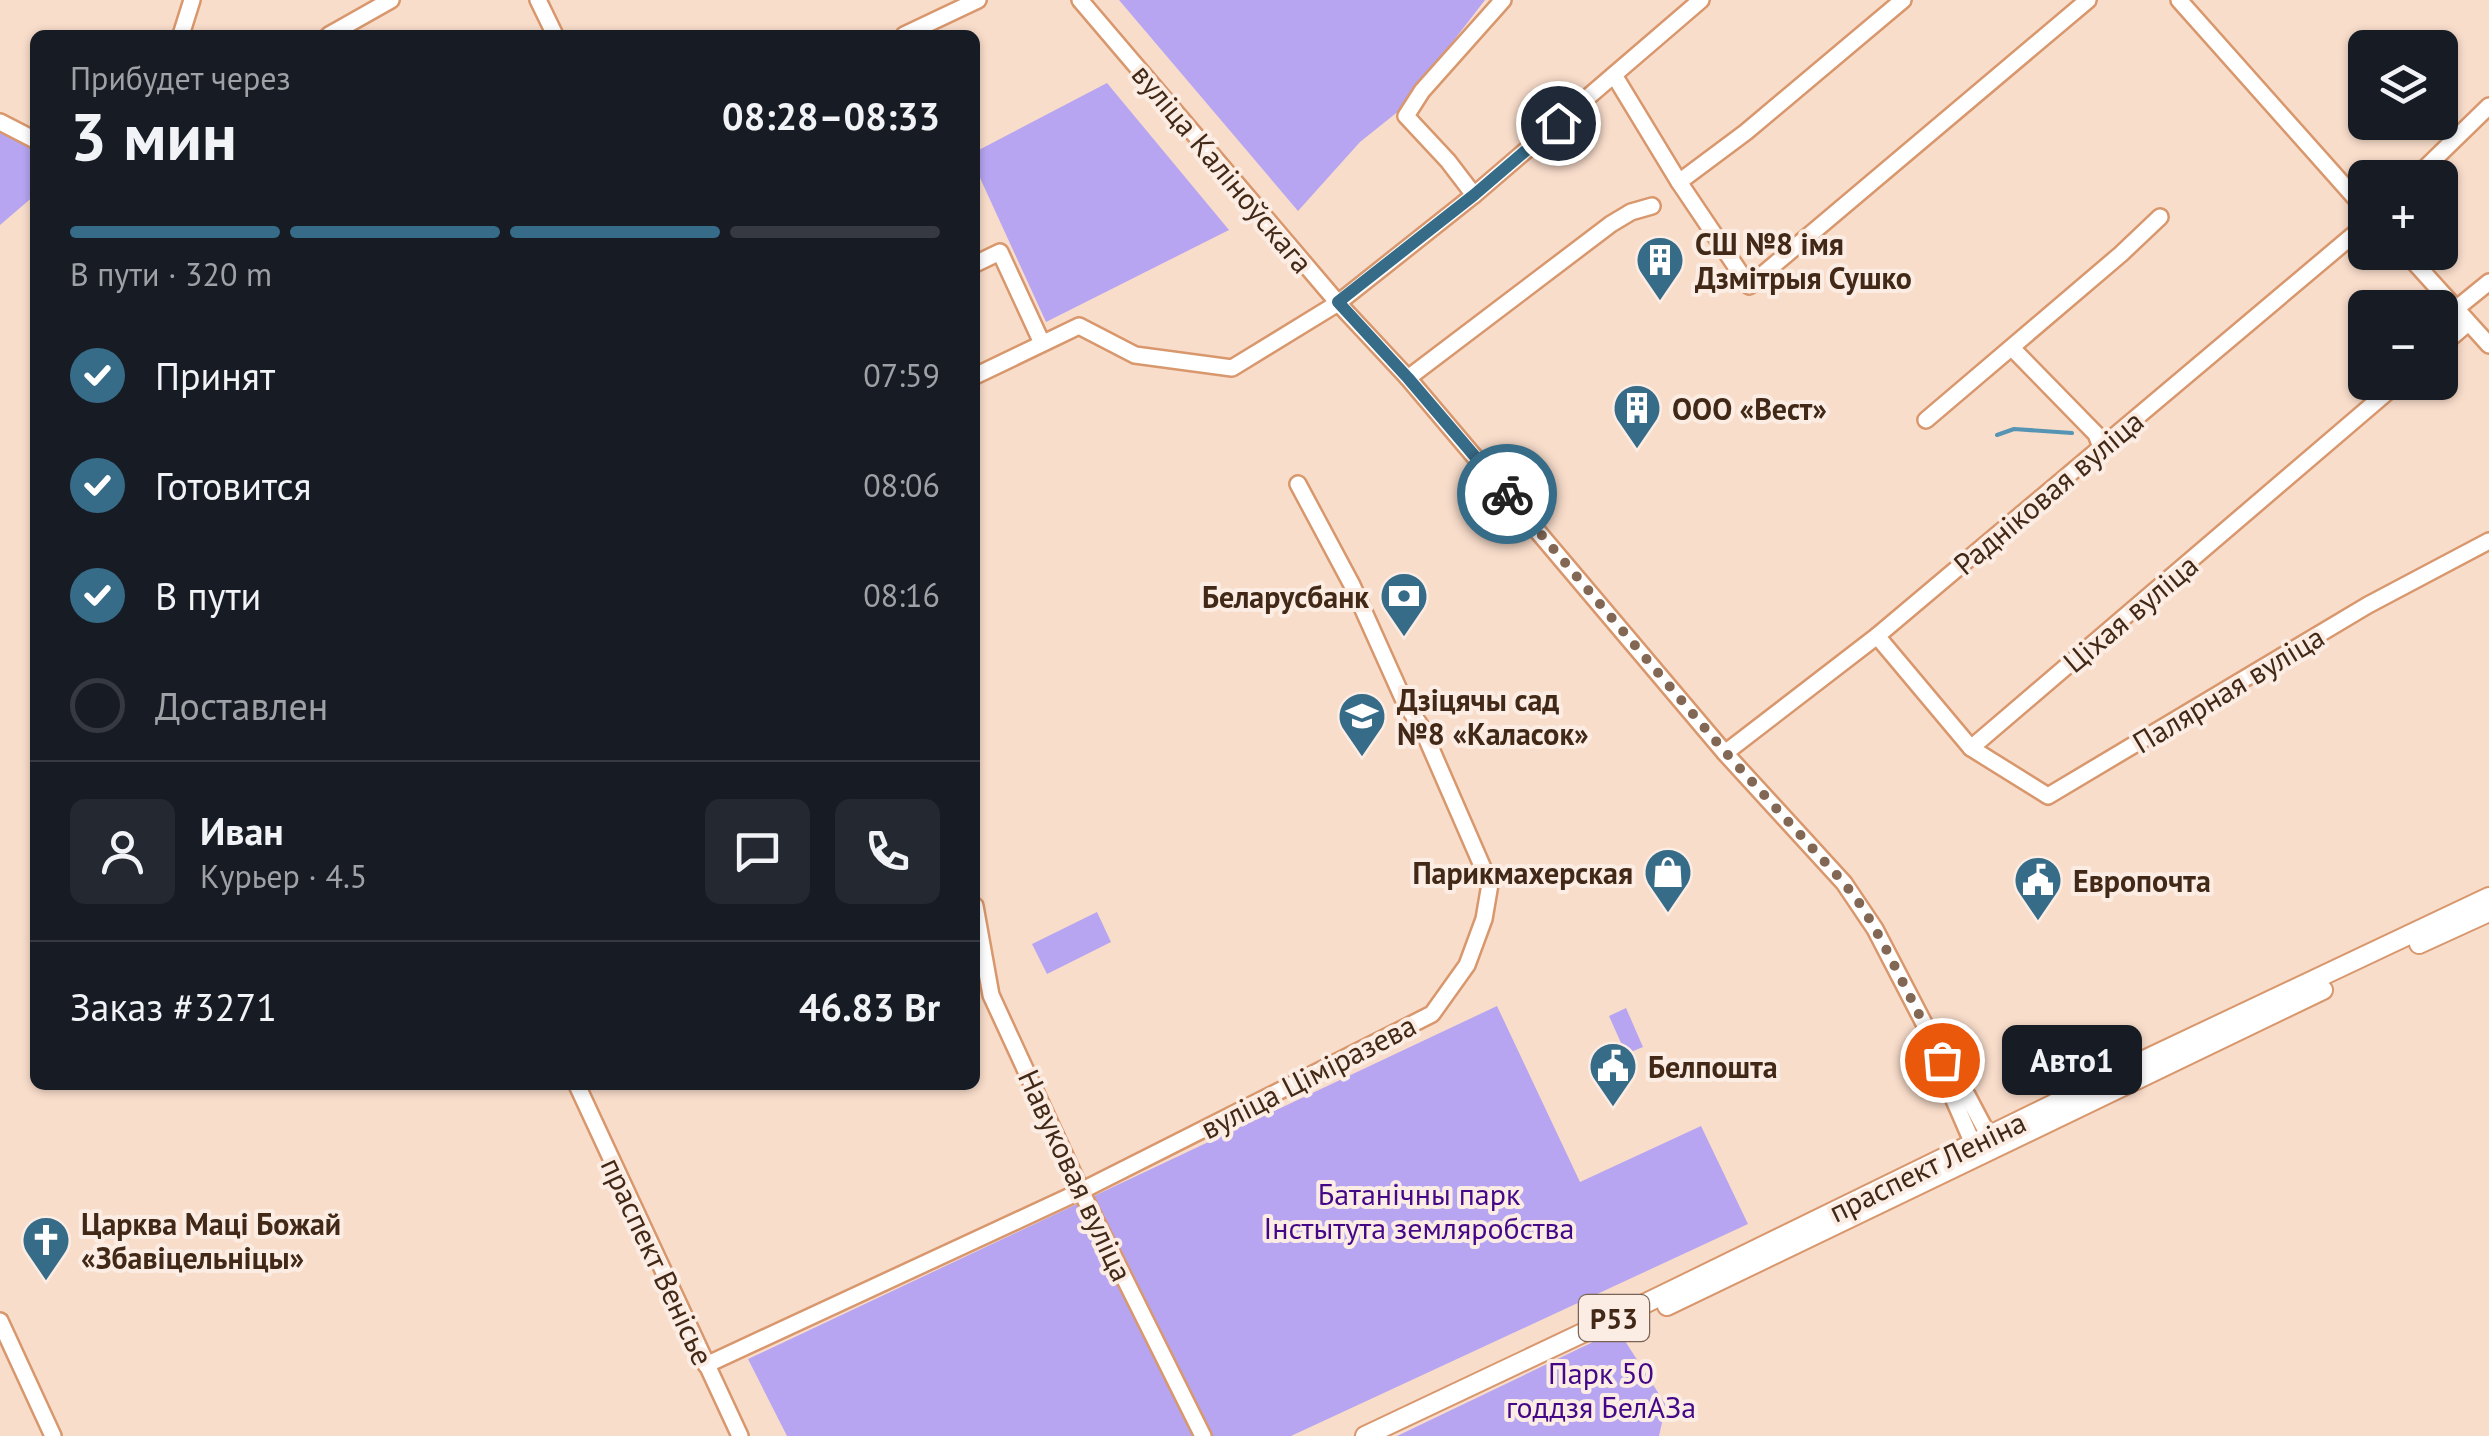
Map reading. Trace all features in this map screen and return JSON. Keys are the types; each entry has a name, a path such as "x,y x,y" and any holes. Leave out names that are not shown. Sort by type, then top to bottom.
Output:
{"main road":[{"name":"праспект Леніна","path":"1390,1436 1708,1287 1984,1145 2489,898"},
{"name":"праспект Леніна","path":"1365,1436 2489,912"}],"street":[{"path":"182,30 192,0"},
{"path":"339,30 392,0"},
{"path":"538,0 552,30"},
{"path":"915,30 978,0"},
{"name":"вуліца Каліноўскага","path":"1080,0 1726,753 1844,883 1883,943 1956,1088 1954,1100 1984,1145"},
{"path":"1474,195 1406,116 1422,92 1503,0"},
{"path":"980,374 1079,326 1135,355 1232,368 1338,302 1474,195 1701,0"},
{"path":"1679,182 1746,132 1903,0"},
{"path":"1614,76 1749,286 2088,0"},
{"path":"2179,0 2348,190"},
{"path":"2434,160 2489,106"},
{"path":"0,122 30,137"},
{"path":"1408,378 1611,224 1630,212 1652,206"},
{"path":"1926,420 2160,217"},
{"name":"Радніковая вуліца","path":"1726,753 1877,636 2348,240"},
{"path":"980,262 1000,252 1042,343"},
{"path":"2421,270 2440,290"},
{"path":"2458,306 2489,282"},
{"path":"2458,310 2489,345"},
{"path":"2458,332 2468,323"},
{"path":"2012,348 2096,434 2101,447"},
{"name":"Ціхая вуліца","path":"1971,748 2378,400"},
{"name":"вуліца Ціміразева","path":"706,1365 1081,1191 1432,1014 1468,966 1484,919 1490,884 1422,728 1406,704 1352,585 1298,484"},
{"name":"Палярная вуліца","path":"1971,748 2048,796 2368,605 2489,541"},
{"path":"1877,636 1971,748"},
{"name":"Навуковая вуліца","path":"980,934 991,996 1081,1191 1204,1436"},
{"name":"праспект Венісье","path":"579,1090 740,1436"},
{"path":"0,1322 53,1436"}],"green space":[{"path":"1119,0 1485,0 1400,110 1360,142 1298,211"},
{"path":"1107,83 1229,230 1046,322 980,178 980,149"},
{"path":"0,125 30,142 30,199 0,225"},
{"path":"1097,912 1111,942 1047,974 1032,944"},
{"name":"Батанічны парк Інстытута земляробства","path":"1497,1006 1580,1182 1701,1126 1748,1224 1291,1436 787,1436 748,1359"},
{"path":"1626,1008 1643,1047 1626,1054 1609,1016"},
{"name":"Парк 50 годдзя БелАЗа","path":"1618,1330 1666,1405 1659,1436 1397,1436"}],"waterway":[{"path":"1997,435 2014,429 2072,433"}],"way so far":[{"path":"1507,494 1726,753 1844,883 1883,943 1942,1060"}],"place":[{"name":"СШ №8 імя Дзмітрыя Сушко","path":"1660,302"},
{"name":"ООО «Вест»","path":"1637,450"},
{"name":"Беларусбанк","path":"1404,638"},
{"name":"Дзіцячы сад №8 «Каласок»","path":"1362,758"},
{"name":"Парикмахерская","path":"1668,914"},
{"name":"Европочта","path":"2038,922"},
{"name":"Авто1","path":"1942,1060"},
{"name":"Белпошта","path":"1613,1108"},
{"name":"Царква Маці Божай «Збавіцельніцы»","path":"46,1282"}],"route":[{"path":"1507,494 1338,302 1558,123"}]}
